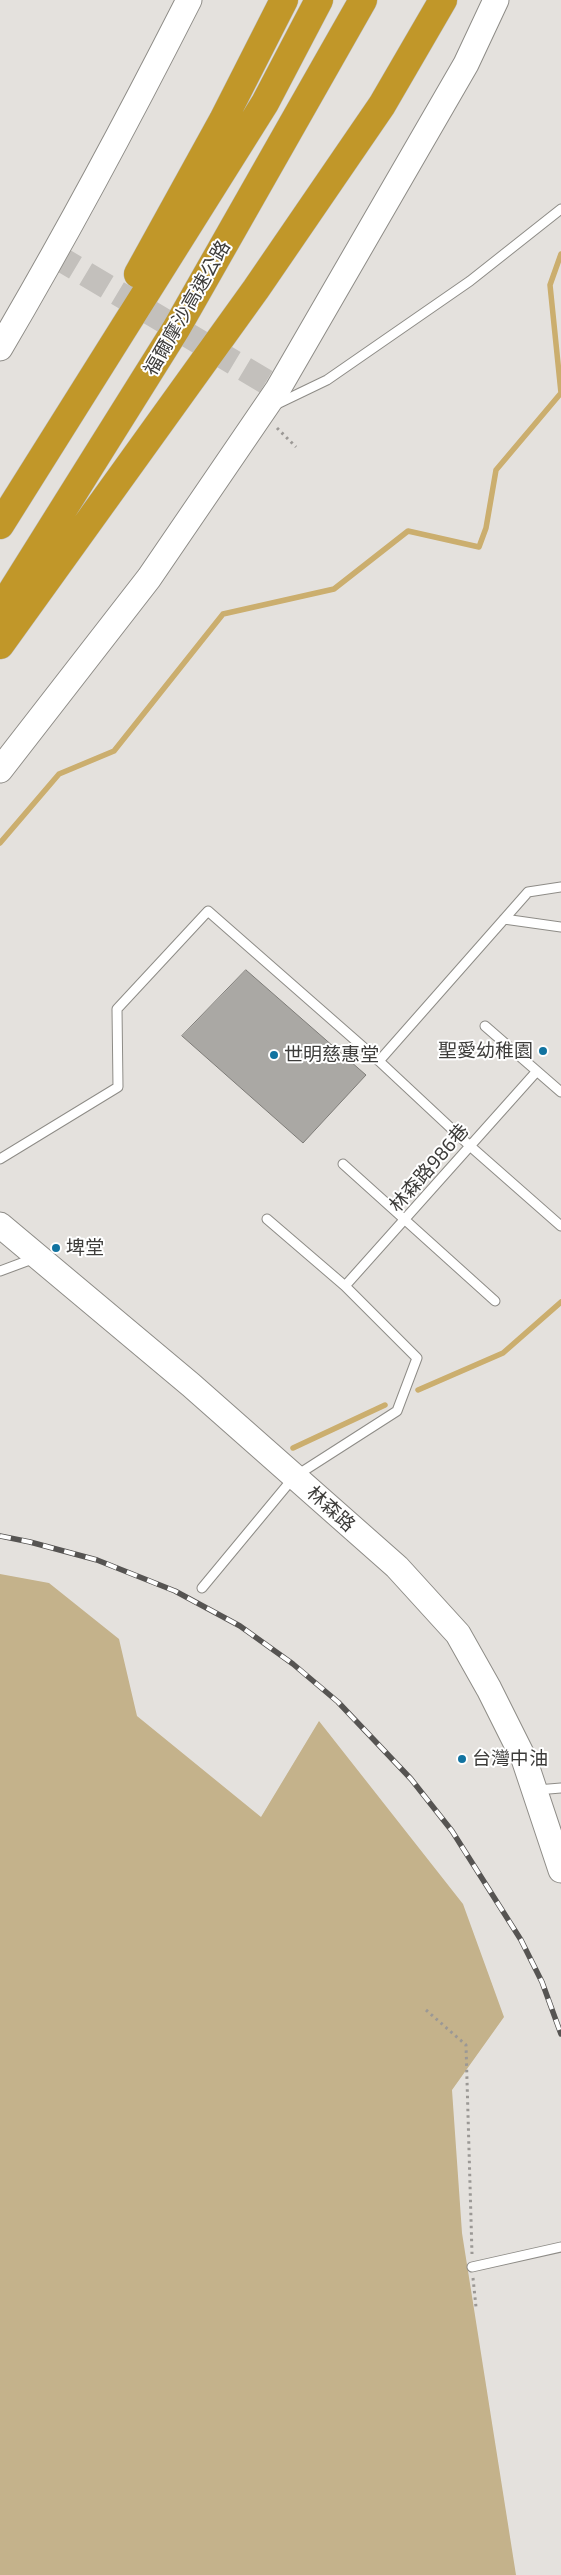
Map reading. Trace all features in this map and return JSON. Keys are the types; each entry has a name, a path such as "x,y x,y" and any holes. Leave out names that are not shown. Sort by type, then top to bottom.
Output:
{"highway":[{"path":"82,396 126,295 223,120 284,0"},
{"path":"0,526 265,103 318,0"},
{"name":"福爾摩沙高速公路","path":"0,610 176,329 363,0"},
{"path":"0,645 198,371 300,225 382,105 444,0"}],"street":[{"path":"0,348 48,268 133,111 189,0"},
{"path":"0,770 149,578 278,389 466,64 496,0"},
{"name":"林森路","path":"0,1225 191,1385 397,1567 458,1634 489,1689 524,1759 561,1870"}],"lane":[{"path":"262,412 327,380 470,281 561,209"},
{"path":"379,1060 528,892 561,887"},
{"path":"0,1159 118,1087 117,1010 208,911 379,1060 470,1146 561,1226"},
{"path":"504,919 561,927"},
{"path":"485,1026 561,1092"},
{"name":"林森路986巷","path":"345,1286 405,1221 536,1071"},
{"path":"343,1164 495,1301"},
{"path":"202,1588 294,1477 397,1411 417,1358 345,1286 267,1219"},
{"path":"0,1271 38,1257"},
{"path":"535,1791 561,1788"},
{"path":"472,2267 561,2247"}],"path":[{"path":"262,412 296,447"},
{"path":"426,2010 466,2045 472,2267 476,2307"}],"shaded area":[{"path":"0,1574 49,1583 119,1639 137,1716 261,1817 319,1721 463,1904 504,2017 452,2090 462,2233 516,2575 0,2575"}],"building":[{"name":"世明慈惠堂","path":"246,970 366,1075 303,1143 182,1036"}],"waterway":[{"path":"0,843 59,774 114,751 223,614 334,589 408,531 479,547 486,528 496,470 561,393 550,285 561,254"},
{"path":"418,1390 503,1353 561,1302"},
{"path":"293,1448 385,1405"}],"tunnel":[{"path":"54,255 278,389"}],"railway":[{"path":"0,1536 97,1560 175,1591 240,1626 293,1664 338,1702 411,1779 452,1831 521,1940 542,1982 561,2034"}],"place":[{"name":"聖愛幼稚園","path":"543,1051"},
{"name":"世明慈惠堂","path":"274,1055"},
{"name":"埤堂","path":"56,1248"},
{"name":"台灣中油","path":"462,1759"}]}
